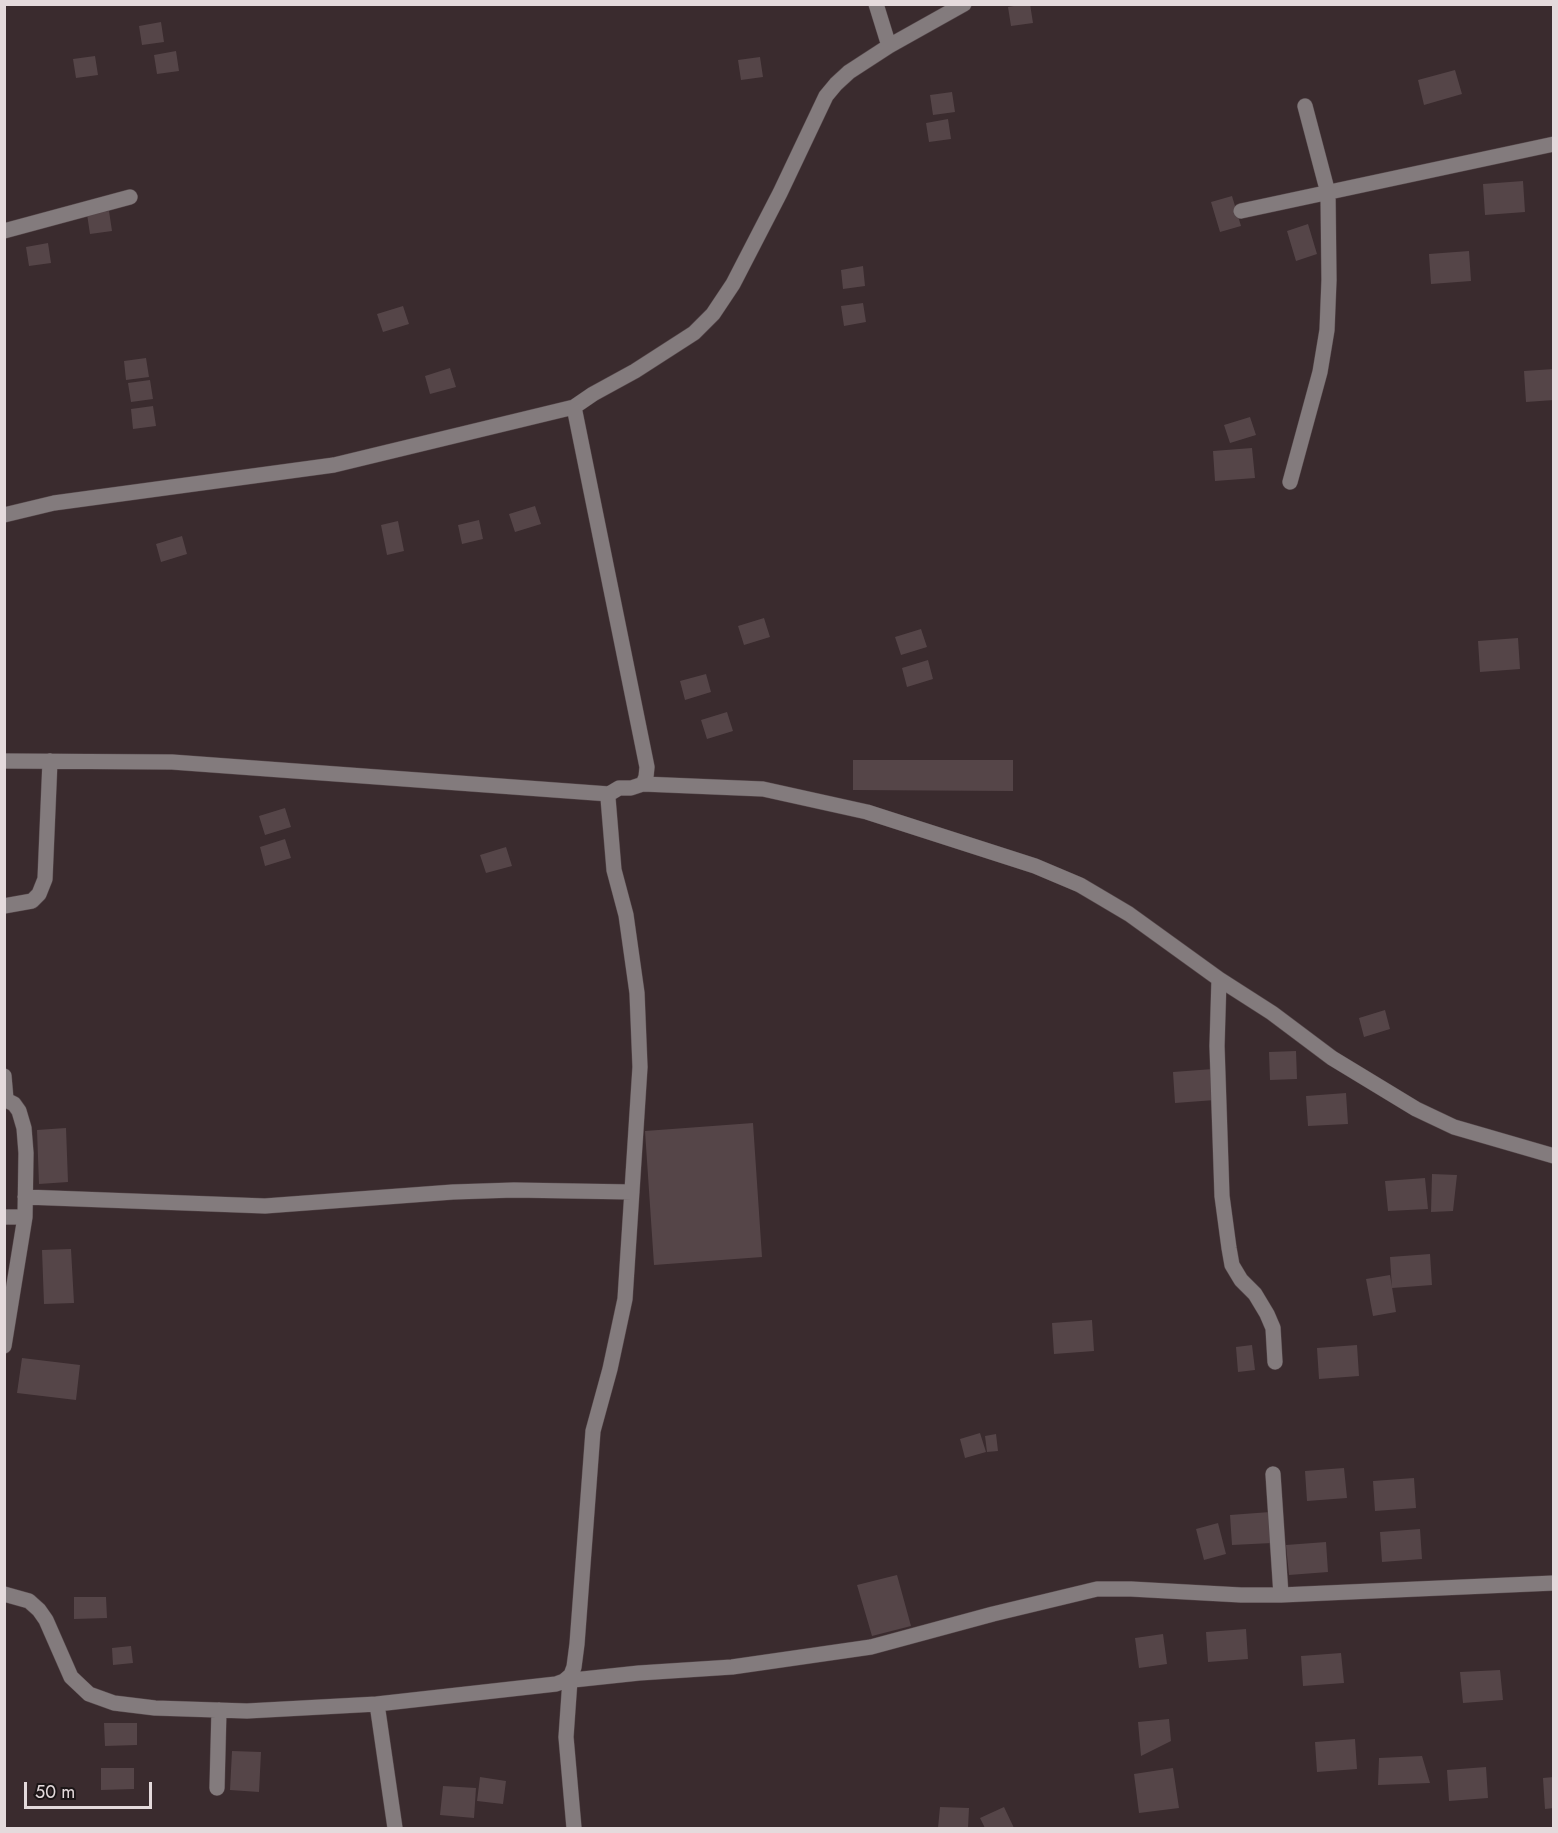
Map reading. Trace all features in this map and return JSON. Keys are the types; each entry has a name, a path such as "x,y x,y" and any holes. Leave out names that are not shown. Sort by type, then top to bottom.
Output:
{"street":[{"path":"876,4 889,46"},
{"path":"4,515 54,503 333,465 574,408 592,394 635,371 694,333 713,314 733,284 826,96 849,72 889,46 964,4"},
{"path":"1290,482 1320,372 1327,330 1329,280 1328,193 1305,106"},
{"path":"1241,211 1554,144"},
{"path":"4,231 130,197"},
{"path":"574,408 647,767 643,784"},
{"path":"4,906 32,901 39,894 45,879 50,760"},
{"path":"4,761 172,762 609,795 619,788 631,788 643,784 763,789 867,812 1035,866 1080,885 1129,914 1219,979 1272,1013 1332,1058 1416,1109 1454,1127 1554,1156"},
{"path":"574,1828 566,1737 567,1681 573,1667 577,1644 593,1431 626,1299 640,1067 637,993 626,915 614,870 609,795"},
{"path":"1219,979 1216,1046 1222,1196 1229,1248 1232,1265 1241,1280 1255,1294 1273,1328 1275,1362"},
{"path":"4,1076 5,1099 19,1111 24,1128 25,1197 25,1217 4,1346"},
{"path":"25,1197 265,1206 453,1192 514,1190 632,1192"},
{"path":"4,1217 25,1217"},
{"path":"1273,1474 1281,1595"},
{"path":"4,1594 29,1601 39,1610 46,1620 71,1677 89,1694 114,1703 155,1708 247,1711 377,1704 639,1673 732,1666 871,1647 1097,1589 1281,1595 1554,1583"},
{"path":"377,1704 394,1828"},
{"path":"217,1788 219,1710"}],"building":[{"path":"1030,4 1033,23 1011,26 1008,7"},
{"path":"161,22 164,42 142,45 139,26"},
{"path":"176,51 179,71 157,74 154,55"},
{"path":"95,56 98,75 76,78 73,59"},
{"path":"760,57 763,77 741,80 738,60"},
{"path":"1455,70 1462,94 1424,105 1418,80"},
{"path":"952,92 955,112 933,115 930,95"},
{"path":"948,119 951,139 929,142 926,123"},
{"path":"1523,181 1525,212 1485,215 1483,184"},
{"path":"1232,196 1241,226 1220,232 1211,202"},
{"path":"109,211 112,231 90,234 87,214"},
{"path":"1308,224 1317,254 1296,261 1287,231"},
{"path":"48,243 51,263 29,266 26,247"},
{"path":"1469,251 1471,281 1431,284 1429,254"},
{"path":"863,266 865,286 843,289 841,270"},
{"path":"863,303 866,322 844,326 841,306"},
{"path":"403,306 409,324 383,332 377,314"},
{"path":"146,358 149,377 126,380 124,361"},
{"path":"450,368 456,387 430,394 425,376"},
{"path":"1554,369 1554,400 1526,402 1524,371"},
{"path":"150,380 153,399 131,402 128,383"},
{"path":"153,406 156,426 133,429 131,409"},
{"path":"1250,417 1256,435 1230,443 1224,425"},
{"path":"1252,448 1255,478 1215,481 1213,451"},
{"path":"535,506 541,524 515,532 509,514"},
{"path":"479,520 483,539 462,544 458,525"},
{"path":"398,521 404,551 387,555 381,525"},
{"path":"182,536 187,554 161,562 156,544"},
{"path":"764,618 770,637 744,645 738,626"},
{"path":"921,629 927,647 901,655 895,637"},
{"path":"1518,638 1520,669 1480,672 1478,641"},
{"path":"928,660 933,679 907,687 902,668"},
{"path":"706,674 711,692 685,700 680,681"},
{"path":"727,712 733,731 707,739 701,720"},
{"path":"853,760 1013,760 1013,791 853,790"},
{"path":"285,808 291,827 265,835 259,816"},
{"path":"285,839 291,858 265,866 260,847"},
{"path":"506,847 512,866 486,873 480,855"},
{"path":"1385,1010 1390,1029 1364,1037 1359,1018"},
{"path":"1296,1051 1297,1079 1270,1080 1269,1052"},
{"path":"1213,1069 1215,1100 1175,1103 1173,1072"},
{"path":"1346,1093 1348,1124 1308,1126 1306,1096"},
{"path":"753,1123 762,1257 654,1265 645,1131"},
{"path":"66,1128 68,1182 39,1184 37,1130"},
{"path":"1432,1174 1457,1175 1453,1211 1431,1212"},
{"path":"1425,1178 1428,1209 1388,1211 1385,1181"},
{"path":"71,1249 74,1303 44,1304 42,1250"},
{"path":"1430,1254 1432,1285 1392,1288 1390,1257"},
{"path":"1390,1275 1396,1312 1373,1316 1366,1279"},
{"path":"1092,1320 1094,1351 1054,1354 1052,1323"},
{"path":"1252,1345 1255,1370 1238,1372 1236,1347"},
{"path":"1357,1345 1359,1376 1319,1379 1317,1348"},
{"path":"22,1358 80,1365 76,1400 17,1393"},
{"path":"980,1433 986,1452 965,1458 960,1439"},
{"path":"996,1434 998,1451 987,1452 985,1436"},
{"path":"1344,1468 1347,1498 1307,1501 1305,1471"},
{"path":"1414,1478 1416,1508 1375,1511 1373,1481"},
{"path":"1270,1512 1272,1543 1232,1545 1230,1515"},
{"path":"1218,1523 1226,1554 1204,1560 1196,1529"},
{"path":"1420,1529 1422,1559 1382,1562 1380,1532"},
{"path":"1326,1542 1328,1572 1289,1575 1286,1545"},
{"path":"897,1575 911,1626 872,1636 857,1585"},
{"path":"74,1597 106,1597 107,1618 74,1619"},
{"path":"1246,1629 1248,1659 1208,1662 1206,1632"},
{"path":"1163,1634 1167,1664 1139,1668 1135,1638"},
{"path":"131,1646 133,1663 113,1665 112,1648"},
{"path":"1341,1653 1344,1683 1303,1686 1301,1656"},
{"path":"1500,1670 1503,1700 1463,1703 1460,1672"},
{"path":"1169,1719 1171,1741 1141,1756 1138,1722"},
{"path":"104,1723 137,1723 137,1745 105,1746"},
{"path":"1355,1739 1357,1769 1317,1772 1315,1742"},
{"path":"232,1751 261,1752 259,1792 230,1790"},
{"path":"1422,1756 1430,1783 1378,1785 1379,1758"},
{"path":"1486,1767 1488,1798 1449,1801 1447,1770"},
{"path":"101,1768 134,1768 134,1789 101,1790"},
{"path":"1173,1768 1179,1808 1139,1813 1134,1774"},
{"path":"480,1777 506,1781 503,1804 477,1801"},
{"path":"1554,1777 1554,1808 1545,1809 1543,1778"},
{"path":"443,1786 476,1788 474,1818 440,1815"},
{"path":"940,1807 969,1808 968,1828 938,1828"},
{"path":"1004,1807 1014,1828 985,1828 980,1818"}]}
